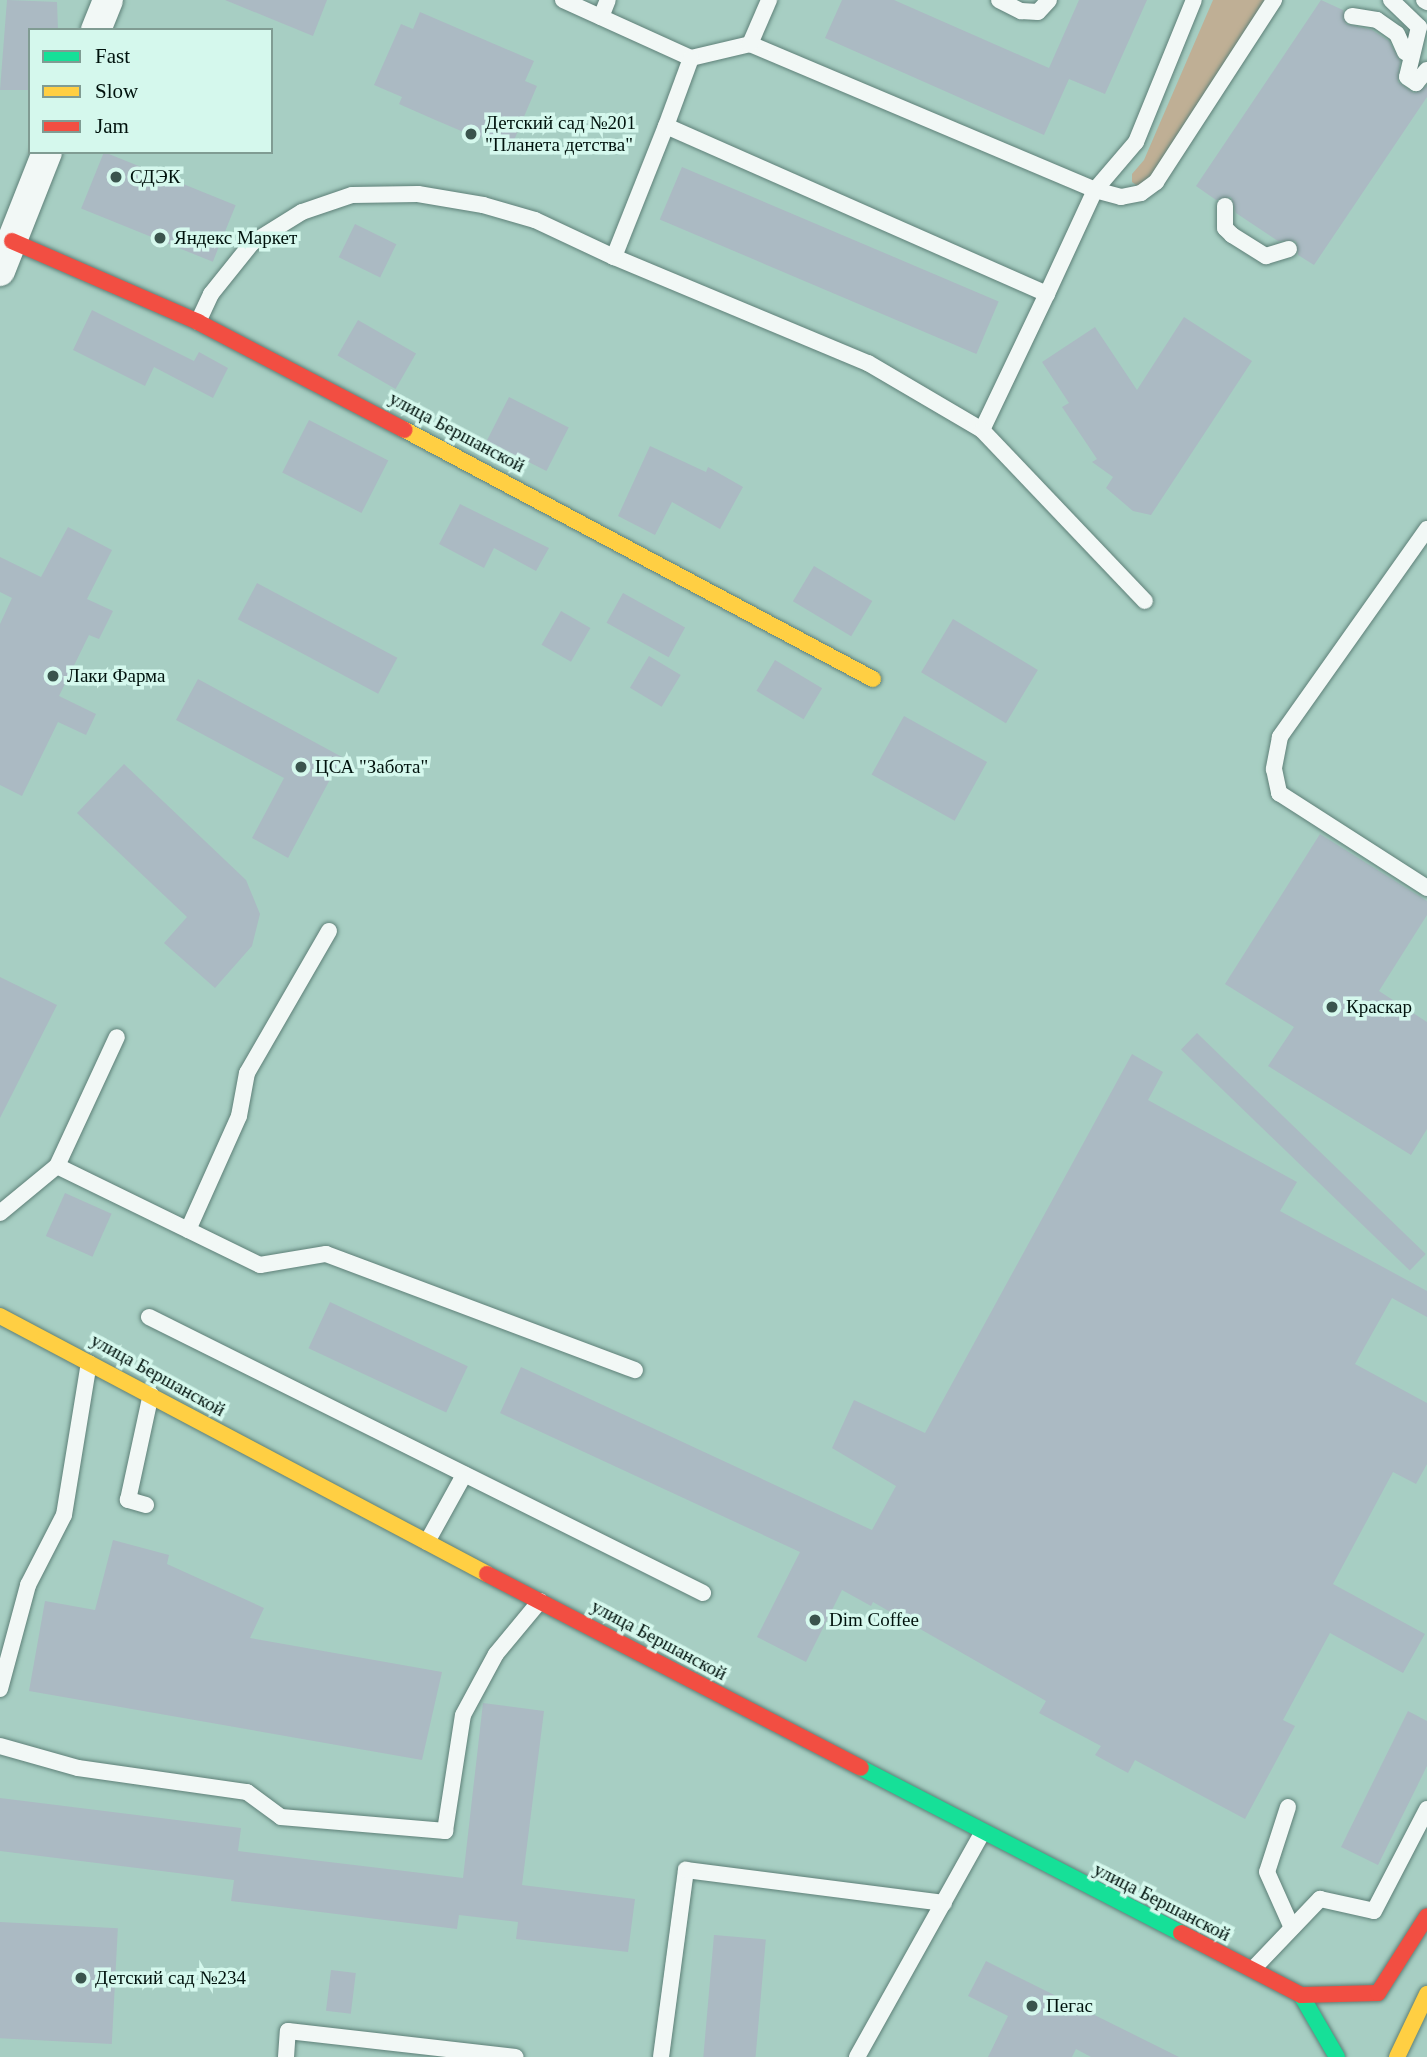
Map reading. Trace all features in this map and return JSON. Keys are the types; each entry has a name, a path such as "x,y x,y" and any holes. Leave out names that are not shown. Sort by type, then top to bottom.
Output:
{"main road":[{"name":"улица Бершанской","path":"11,224 724,596 873,679"},
{"name":"улица Бершанской","path":"0,1316 982,1833 1301,1995 1378,1993 1427,1916"},
{"path":"1397,2057 1427,1994"},
{"path":"1301,1995 1337,2057"}],"street":[{"path":"97,28 108,0"},
{"path":"0,271 11,224 46,154"}],"lane":[{"path":"563,0 691,58 750,44 1095,190 1121,197 1141,193 1156,182 1274,0"},
{"path":"601,17 608,0"},
{"path":"750,44 769,0"},
{"path":"999,0 1021,11 1038,12 1049,0"},
{"path":"982,430 1095,190 1136,142 1194,0"},
{"path":"1391,0 1419,27 1408,77 1416,83 1427,70"},
{"path":"1352,16 1377,20 1396,34 1405,52"},
{"path":"614,257 691,58"},
{"path":"666,126 1048,294"},
{"path":"198,322 211,294 252,243 302,212 352,195 418,194 482,205 535,220 614,257 868,363 982,430 1145,601"},
{"path":"1225,206 1225,228 1232,235 1266,256 1289,249"},
{"path":"1427,529 1280,737 1274,769 1279,793 1427,888"},
{"path":"188,1230 239,1116 247,1073 329,931"},
{"path":"0,1213 57,1166 117,1037"},
{"path":"57,1166 260,1265 326,1254 635,1370"},
{"path":"149,1317 704,1593"},
{"path":"0,1689 29,1585 64,1515 89,1361"},
{"path":"146,1505 128,1500 151,1394"},
{"path":"427,1542 464,1475"},
{"path":"0,1746 78,1768 247,1792 281,1817 445,1831 463,1715 496,1654 540,1601"},
{"path":"1288,1807 1267,1872 1292,1928"},
{"path":"1251,1970 1320,1899 1374,1911 1427,1809"},
{"path":"857,2057 982,1833"},
{"path":"661,2057 686,1870 944,1903"},
{"path":"286,2057 288,2031 516,2057"}],"shaded area":[{"path":"1213,0 1265,0 1153,177 1139,187 1132,182 1132,174 1144,160"}],"building":[{"path":"7,0 57,2 58,28 28,28 28,90 0,90"},
{"path":"225,0 327,0 313,36"},
{"path":"842,0 894,0 1049,68 1079,0 1147,0 1105,94 1069,79 1044,135 825,38"},
{"path":"1321,0 1343,10 1346,24 1372,30 1389,41 1400,61 1398,82 1414,93 1427,86 1427,97 1314,265 1298,255 1296,241 1278,241 1236,213 1231,197 1216,200 1196,186"},
{"path":"420,12 534,61 525,81 537,86 512,145 483,133 480,139 433,119 399,104 402,97 374,85 401,24 413,29"},
{"path":"103,154 236,205 213,262 81,209"},
{"path":"682,167 999,301 976,354 660,219"},
{"path":"355,224 396,244 380,277 339,257"},
{"path":"92,310 194,361 199,352 228,368 213,398 154,367 145,386 73,350"},
{"path":"1184,317 1252,361 1151,515 1133,511 1106,488 1113,477 1092,462 1097,459 1062,407 1069,403 1042,362 1095,327 1137,390"},
{"path":"358,320 416,354 396,389 338,356"},
{"path":"509,397 569,427 546,471 487,441"},
{"path":"309,420 388,460 362,513 282,473"},
{"path":"650,446 706,472 708,467 743,487 720,529 672,502 655,535 618,516"},
{"path":"460,504 549,548 536,571 494,548 484,568 439,544"},
{"path":"68,527 112,550 87,599 113,611 99,639 89,635 59,696 96,714 86,735 58,722 22,796 0,785 0,624 12,598 0,592 0,557 41,577"},
{"path":"814,566 872,601 851,636 793,601"},
{"path":"257,583 397,658 378,694 238,619"},
{"path":"623,593 685,627 669,657 607,623"},
{"path":"561,611 590,628 571,662 542,645"},
{"path":"953,619 1038,670 1006,723 921,672"},
{"path":"649,656 681,675 662,707 630,688"},
{"path":"775,660 822,688 804,719 756,691"},
{"name":"ЦСА \"Забота\"","path":"198,679 342,757 288,858 252,838 284,778 176,720"},
{"path":"904,716 987,762 955,821 872,775"},
{"path":"124,764 246,880 260,914 252,946 215,988 164,943 187,917 77,813"},
{"name":"Краскар","path":"1320,834 1427,901 1427,915 1379,991 1427,1022 1427,1129 1411,1155 1268,1066 1294,1027 1225,984"},
{"path":"0,977 57,1005 0,1118"},
{"path":"1197,1033 1426,1254 1410,1270 1181,1050"},
{"path":"1132,1054 1163,1072 1148,1100 1297,1182 1280,1211 1427,1291 1427,1317 1392,1298 1355,1364 1427,1403 1427,1464 1416,1484 1393,1472 1333,1584 1425,1634 1403,1673 1330,1633 1283,1720 1295,1726 1245,1819 1135,1760 1128,1773 1095,1755 1101,1746 1039,1713 1046,1701 873,1602 871,1606 842,1590 806,1662 757,1637 800,1552 500,1413 521,1367 872,1530 896,1486 832,1448 854,1400 925,1433"},
{"path":"65,1193 112,1214 92,1257 46,1236"},
{"path":"330,1302 468,1366 446,1412 308,1348"},
{"path":"113,1540 169,1555 167,1564 264,1608 250,1638 442,1672 422,1760 29,1691 45,1601 95,1610"},
{"path":"483,1703 544,1711 522,1885 635,1899 628,1952 516,1939 518,1922 459,1915 457,1929 231,1901 234,1880 0,1851 0,1798 241,1828 238,1851 463,1878"},
{"path":"1408,1711 1427,1721 1427,1766 1378,1865 1341,1847"},
{"path":"0,1922 118,1928 112,2044 0,2038"},
{"path":"714,1935 766,1940 756,2057 703,2057"},
{"name":"Пегас","path":"986,1961 1179,2057 1091,2057 1076,2049 1072,2057 988,2057 1008,2016 968,1996"},
{"path":"331,1970 356,1973 351,2014 326,2011"}],"traffic: fast":[{"path":"861,1768 1181,1933"},
{"path":"1301,1995 1337,2057"}],"traffic: slow":[{"path":"405,430 873,679"},
{"path":"0,1316 487,1574"},
{"path":"1397,2057 1427,1994"}],"traffic: jam":[{"path":"12,241 198,322 405,430"},
{"path":"487,1574 861,1768"},
{"path":"1181,1933 1301,1995 1378,1993 1427,1916"}],"place":[{"name":"Детский сад №201 \"Планета детства\"","path":"471,134"},
{"name":"СДЭК","path":"116,177"},
{"name":"Яндекс Маркет","path":"160,238"},
{"name":"Лаки Фарма","path":"53,676"},
{"name":"ЦСА \"Забота\"","path":"301,767"},
{"name":"Краскар","path":"1332,1007"},
{"name":"Dim Coffee","path":"815,1620"},
{"name":"Детский сад №234","path":"81,1978"},
{"name":"Пегас","path":"1032,2006"}]}
